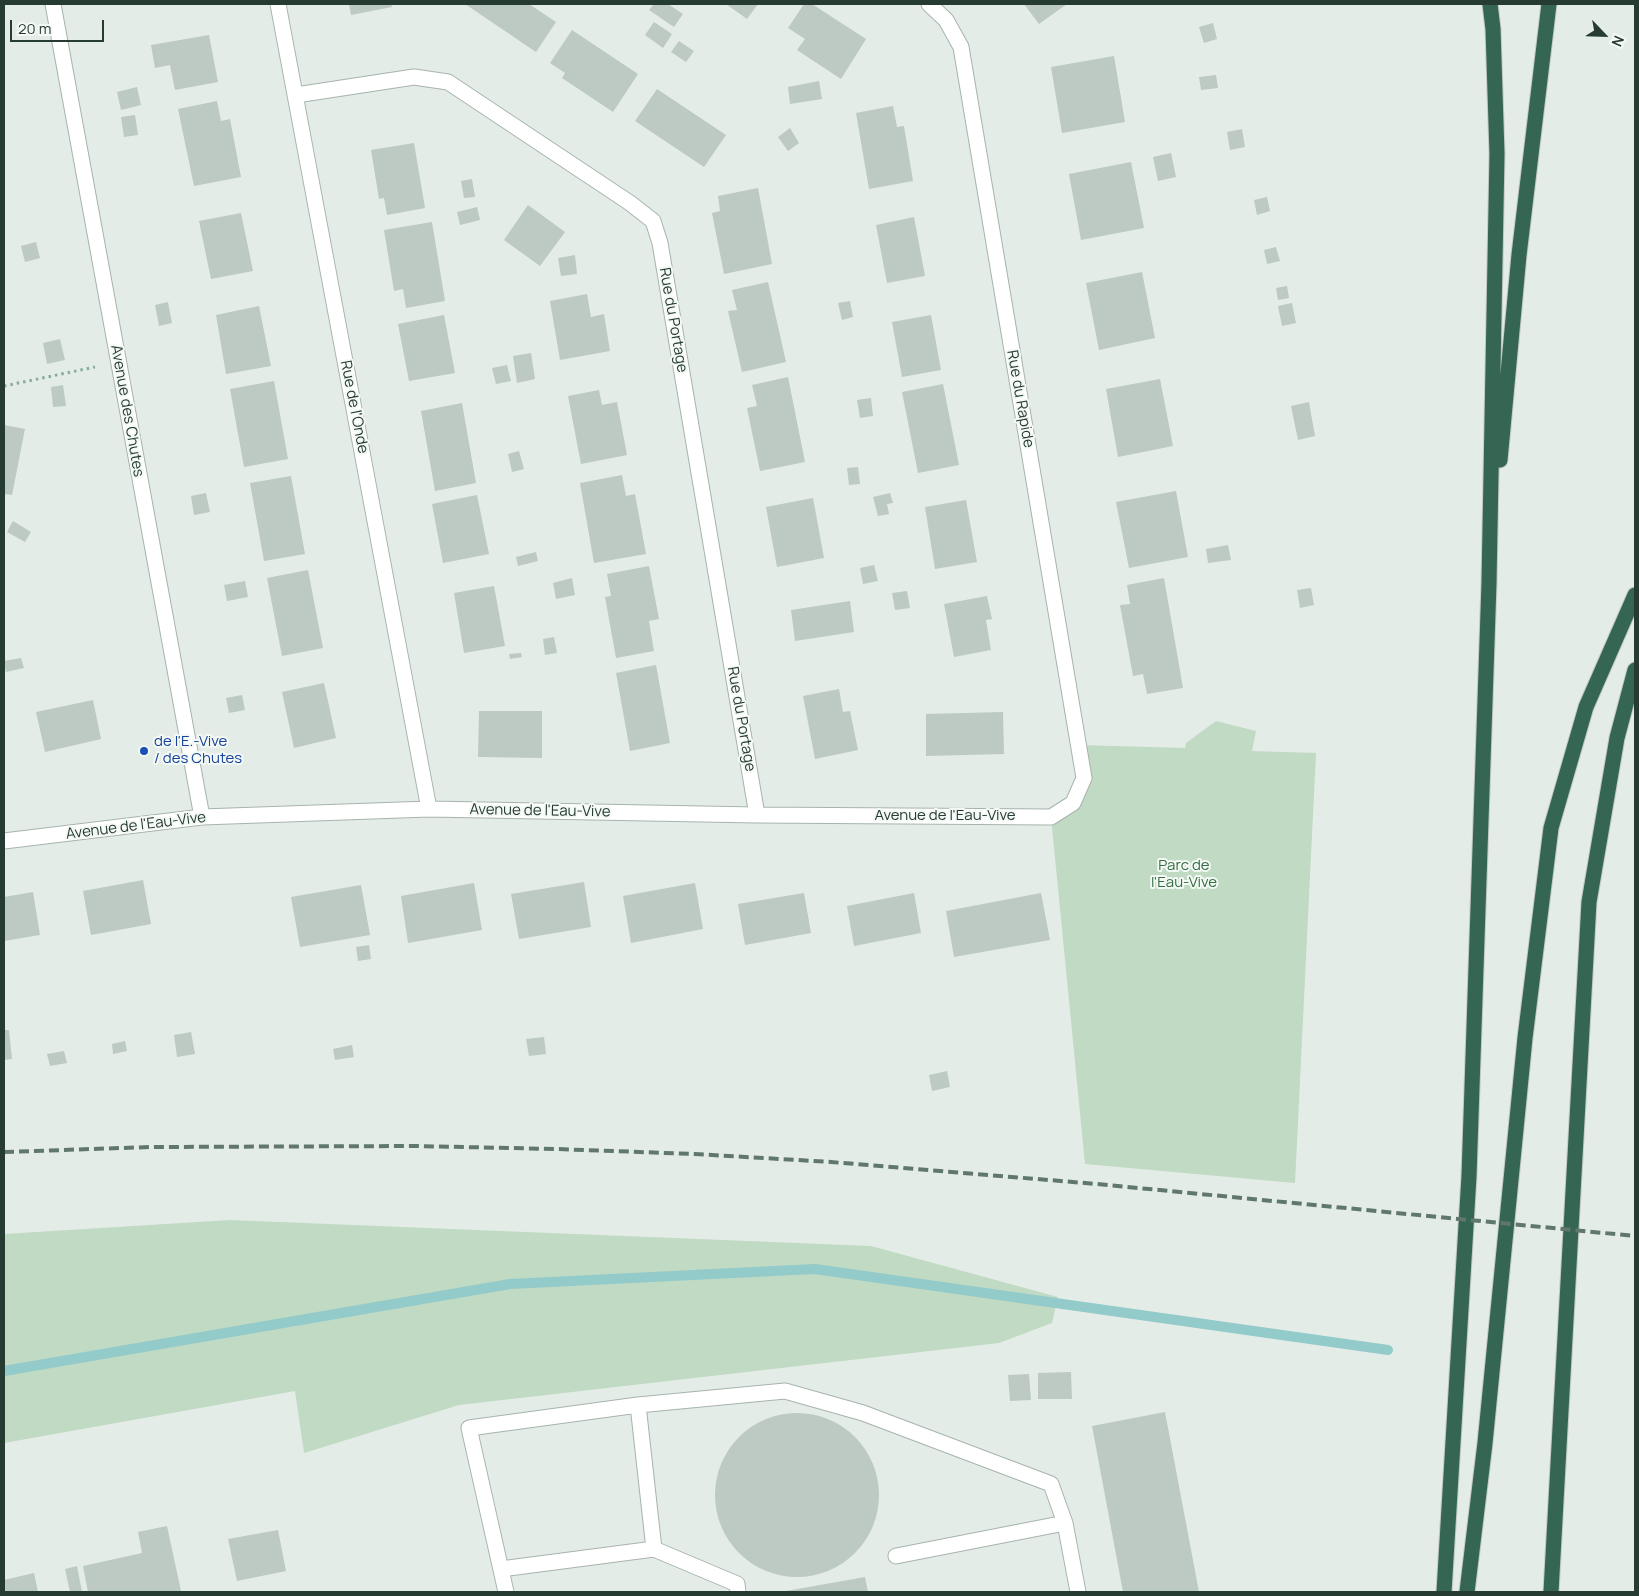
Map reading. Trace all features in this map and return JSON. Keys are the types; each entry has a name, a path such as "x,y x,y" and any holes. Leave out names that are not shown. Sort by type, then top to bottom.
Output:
{"highway":[{"path":"1444,1592 1469,1176 1489,583 1497,154 1493,29 1490,4"},
{"path":"1489,583 1518,264 1549,4"},
{"path":"1467,1592 1486,1442 1525,1038 1551,828 1586,707 1635,595"},
{"path":"1552,1592 1589,902 1616,738 1635,670"}],"street":[{"name":"Avenue des Chutes","path":"52,4 202,817"},
{"name":"Rue de l'Onde","path":"278,4 429,810"},
{"name":"Rue du Rapide","path":"929,4 946,20 961,47 1084,778 1073,803"},
{"name":"Rue du Portage","path":"296,95 414,77 448,82 630,203 652,221 660,243 757,815"},
{"name":"Avenue de l'Eau-Vive","path":"4,841 202,817 429,810 1051,817 1073,803"},
{"path":"506,1592 469,1428 638,1405 785,1391 863,1413 1051,1484 1065,1523 1078,1592"},
{"path":"638,1405 654,1549"},
{"path":"896,1556 1065,1523"},
{"path":"501,1569 654,1549 737,1584 738,1592"}],"path":[{"path":"4,386 118,362"}],"green space":[{"name":"Parc de l'Eau-Vive","path":"1216,721 1256,731 1252,751 1316,753 1295,1183 1085,1164 1051,817 1084,779 1078,745 1185,748 1186,743"},
{"path":"230,1220 871,1246 1058,1297 1052,1323 999,1343 459,1405 304,1453 295,1391 4,1443 4,1234"}],"building":[{"path":"349,4 391,4 392,7 351,15"},
{"path":"465,4 529,4 556,22 536,52"},
{"path":"654,4 668,4 683,14 674,27 649,10"},
{"path":"726,4 758,4 747,19"},
{"path":"804,4 812,4 866,39 841,79 797,50 805,39 788,28"},
{"path":"1024,4 1067,4 1039,24"},
{"path":"654,22 672,34 663,48 645,35"},
{"path":"1213,23 1217,39 1204,43 1199,27"},
{"path":"572,30 638,74 613,112 562,78 565,73 550,63"},
{"path":"209,35 218,82 175,90 170,65 155,68 151,45"},
{"path":"679,41 694,51 686,62 671,52"},
{"path":"1114,56 1125,122 1062,133 1051,67"},
{"path":"1216,75 1218,88 1201,90 1199,77"},
{"path":"819,81 822,99 790,104 788,87"},
{"path":"137,87 141,105 121,110 117,92"},
{"path":"657,89 726,135 704,167 635,121"},
{"path":"217,101 221,121 230,119 241,177 194,186 178,109"},
{"path":"893,106 897,127 904,126 913,181 869,189 856,113"},
{"path":"135,115 138,135 124,137 121,117"},
{"path":"790,128 799,143 788,151 778,137"},
{"path":"1242,129 1245,147 1230,150 1227,132"},
{"path":"414,143 425,208 387,215 384,198 379,199 371,150"},
{"path":"1171,153 1176,177 1158,181 1153,157"},
{"path":"1131,162 1144,228 1081,240 1069,174"},
{"path":"472,179 475,197 464,198 461,181"},
{"path":"758,188 772,264 724,274 712,213 720,211 718,196"},
{"path":"1267,197 1270,211 1257,215 1254,200"},
{"path":"528,205 565,232 540,266 504,240"},
{"path":"477,207 480,220 460,225 457,212"},
{"path":"241,213 253,271 211,279 199,221"},
{"path":"914,217 925,276 887,283 876,225"},
{"path":"432,222 445,301 406,308 403,289 394,291 384,230"},
{"path":"36,242 40,258 25,262 21,246"},
{"path":"1276,247 1280,261 1267,264 1264,250"},
{"path":"575,255 577,274 561,276 558,258"},
{"path":"1142,272 1155,338 1099,350 1086,283"},
{"path":"768,282 786,362 742,372 728,311 737,310 732,290"},
{"path":"1287,286 1289,298 1278,300 1276,288"},
{"path":"587,294 591,317 604,314 610,351 560,360 550,301"},
{"path":"850,301 853,317 842,320 838,303"},
{"path":"168,302 172,323 159,326 155,305"},
{"path":"1292,303 1296,323 1282,326 1278,306"},
{"path":"259,306 271,366 226,374 216,315"},
{"path":"444,315 455,373 409,381 398,324"},
{"path":"931,315 941,370 902,377 892,322"},
{"path":"60,339 65,360 47,364 43,343"},
{"path":"531,353 535,379 517,383 513,356"},
{"path":"507,365 511,381 496,384 492,368"},
{"path":"788,377 805,462 760,471 747,408 757,406 752,385"},
{"path":"1160,379 1173,446 1118,457 1106,389"},
{"path":"274,381 288,459 244,467 230,389"},
{"path":"943,384 959,465 918,473 902,392"},
{"path":"63,385 66,406 53,407 51,387"},
{"path":"599,390 602,405 617,402 627,455 581,464 568,396"},
{"path":"871,398 873,416 860,418 857,400"},
{"path":"1309,402 1315,436 1298,440 1291,406"},
{"path":"462,403 476,483 435,491 421,411"},
{"path":"4,425 25,429 12,495 4,494"},
{"path":"519,451 524,469 512,472 508,454"},
{"path":"858,467 860,484 849,485 847,468"},
{"path":"622,475 626,496 635,494 646,554 594,563 580,483"},
{"path":"291,476 305,554 264,561 250,483"},
{"path":"1176,491 1188,557 1129,568 1116,502"},
{"path":"206,493 210,512 194,515 191,496"},
{"path":"890,493 893,503 887,504 889,514 878,516 873,497"},
{"path":"477,495 489,554 443,563 432,504"},
{"path":"813,498 824,558 777,567 766,507"},
{"path":"966,500 977,562 935,569 925,507"},
{"path":"13,521 31,532 25,542 7,532"},
{"path":"1228,545 1231,560 1208,563 1206,549"},
{"path":"536,552 538,561 518,566 516,557"},
{"path":"874,565 878,581 863,584 860,568"},
{"path":"649,566 659,619 649,621 654,651 616,658 605,597 611,596 607,574"},
{"path":"308,570 323,648 282,656 267,578"},
{"path":"572,578 575,595 556,599 553,583"},
{"path":"1164,578 1183,688 1147,694 1143,674 1133,676 1120,605 1130,604 1127,585"},
{"path":"245,581 248,597 227,601 224,585"},
{"path":"494,586 505,646 464,653 454,593"},
{"path":"1311,588 1314,605 1300,608 1297,590"},
{"path":"907,591 910,608 895,610 892,593"},
{"path":"987,596 992,619 986,620 991,650 954,657 944,604"},
{"path":"850,601 854,632 795,641 791,610"},
{"path":"554,637 557,653 545,655 543,639"},
{"path":"521,653 522,657 510,659 509,654"},
{"path":"21,658 24,668 6,672 4,661"},
{"path":"656,665 670,743 630,751 616,673"},
{"path":"324,683 336,738 294,748 282,692"},
{"path":"839,689 843,712 850,711 858,750 815,759 803,696"},
{"path":"242,695 245,710 229,713 226,698"},
{"path":"93,700 101,739 45,752 36,712"},
{"path":"479,711 542,711 542,758 478,757"},
{"path":"1003,712 1004,754 926,756 926,714"},
{"path":"143,880 151,924 91,935 83,891"},
{"path":"584,882 591,927 519,939 511,894"},
{"path":"474,883 482,930 408,943 401,896"},
{"path":"695,883 703,929 631,943 623,896"},
{"path":"361,885 370,935 300,947 291,897"},
{"path":"33,892 40,935 4,941 4,897"},
{"path":"804,893 811,933 745,945 738,904"},
{"path":"914,893 921,933 854,946 847,906"},
{"path":"1041,893 1050,940 954,957 946,911"},
{"path":"369,945 371,959 358,961 356,947"},
{"path":"4,1030 9,1030 12,1059 4,1060"},
{"path":"191,1032 195,1054 177,1057 174,1035"},
{"path":"544,1037 546,1054 529,1056 526,1039"},
{"path":"125,1041 127,1051 113,1054 112,1044"},
{"path":"352,1045 354,1057 335,1060 333,1049"},
{"path":"64,1051 67,1063 50,1066 47,1054"},
{"path":"947,1071 950,1087 932,1091 929,1075"},
{"path":"1071,1372 1072,1399 1038,1399 1038,1373"},
{"path":"1029,1374 1031,1400 1010,1401 1008,1375"},
{"path":"1165,1412 1199,1592 1123,1592 1092,1426"},
{"path":"805,1413 821,1416 836,1422 861,1443 870,1456 876,1471 879,1495 878,1511 870,1534 849,1559 836,1568 821,1574 789,1577 773,1574 758,1568 733,1547 724,1534 718,1519 715,1487 718,1471 724,1456 745,1431 758,1422 773,1416"},
{"path":"167,1526 181,1591 88,1592 83,1566 142,1553 138,1532"},
{"path":"278,1530 286,1571 237,1581 228,1539"},
{"path":"77,1566 82,1592 70,1592 65,1569"},
{"path":"34,1573 38,1592 4,1592 4,1580"},
{"path":"865,1577 868,1592 786,1591"}],"waterway":[{"path":"4,1371 510,1284 815,1269 1388,1350"}],"railway":[{"path":"4,1152 151,1147 416,1146 695,1154 831,1162 1097,1184 1635,1236"}],"place":[{"name":"de l'E.-Vive / des Chutes","path":"144,751"}]}
